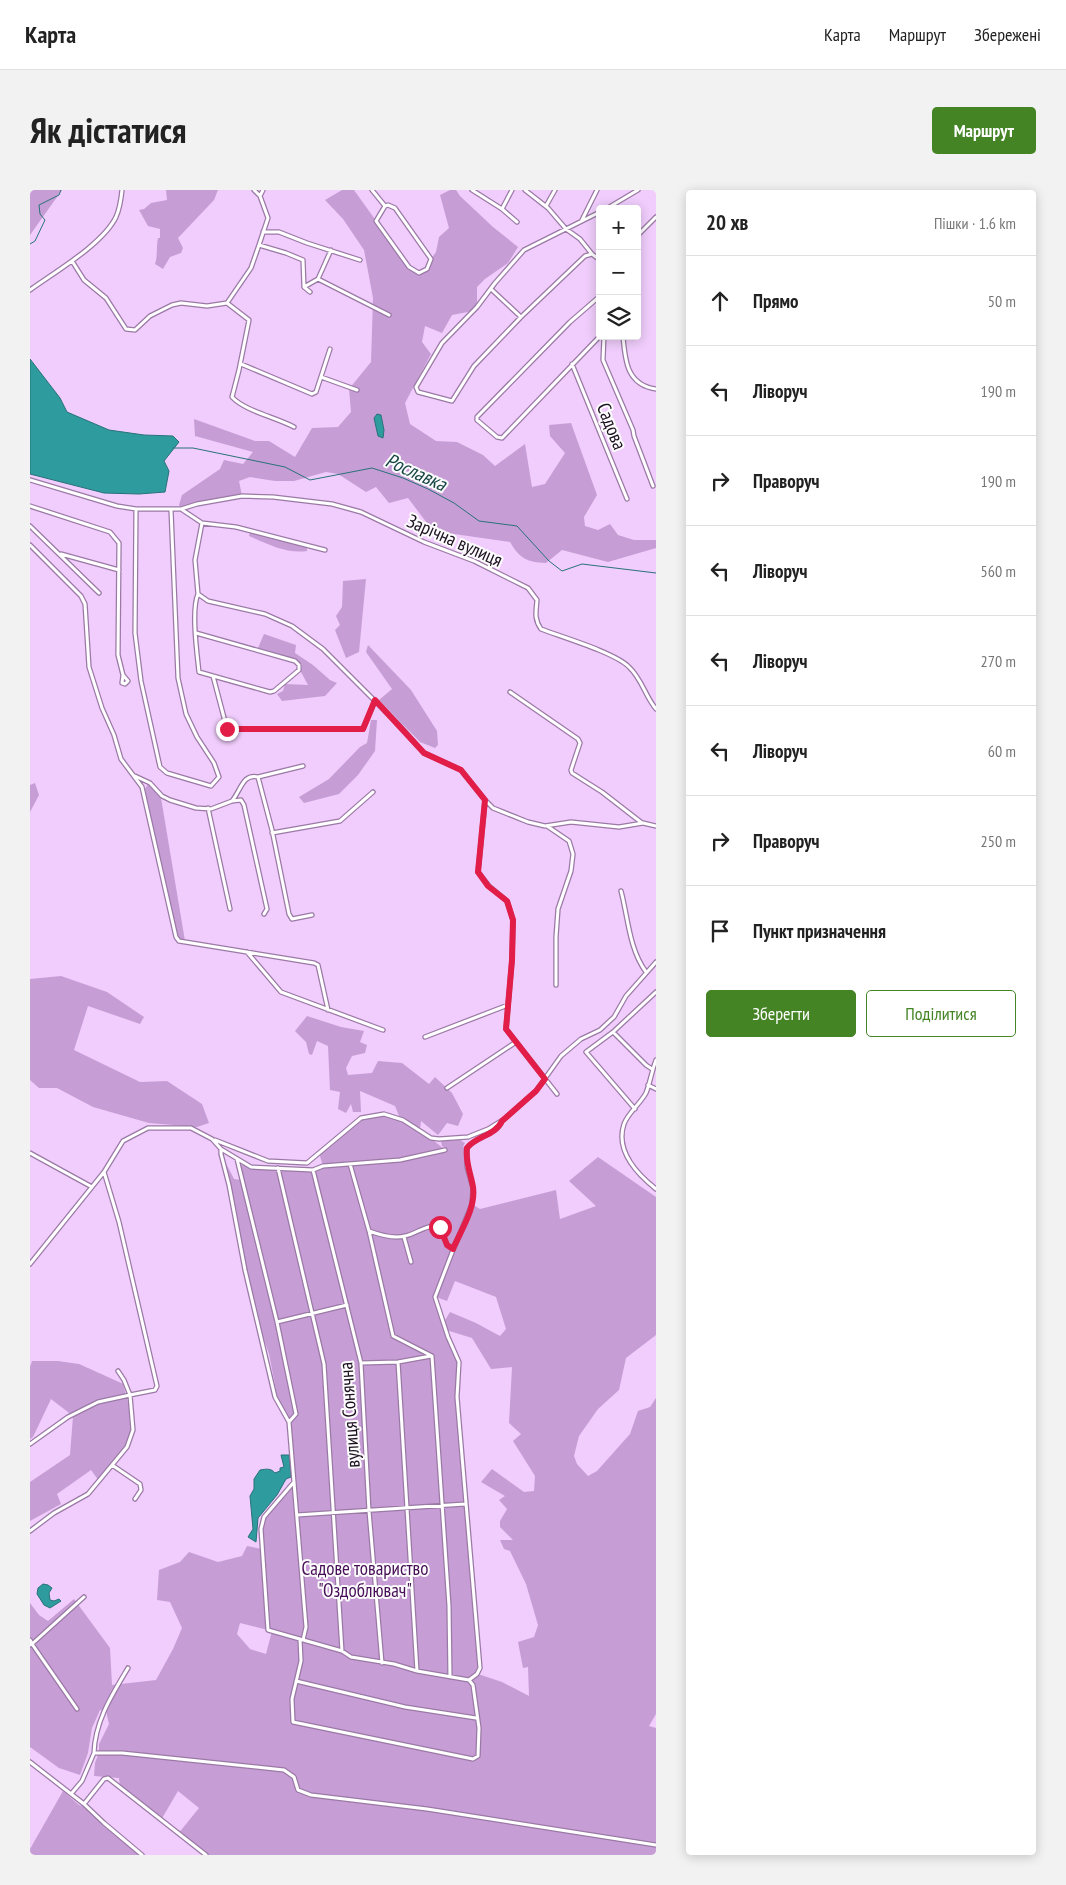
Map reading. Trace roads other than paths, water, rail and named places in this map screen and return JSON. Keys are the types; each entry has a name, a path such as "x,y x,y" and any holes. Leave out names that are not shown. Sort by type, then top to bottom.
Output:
{"street":[{"path":"30,290 72,261 99,238 110,226 120,204 122,190"},
{"path":"227,303 251,268 268,218 260,196 254,190"},
{"path":"260,196 263,190"},
{"path":"372,190 385,206 388,205 395,208 431,259 427,269 419,273 409,267 376,221 385,206"},
{"path":"472,190 502,209 517,222"},
{"path":"502,209 512,190"},
{"path":"525,190 546,206 566,229 580,239 596,257"},
{"path":"546,206 555,190"},
{"path":"582,220 597,190"},
{"path":"613,205 638,190"},
{"path":"592,254 584,256 474,366 452,401 418,392 416,387 442,344 477,307 524,250 596,214"},
{"path":"641,232 656,217"},
{"path":"263,232 279,232 360,260"},
{"path":"259,246 286,253 303,260 304,287 310,292"},
{"path":"304,287 318,279 331,250"},
{"path":"72,261 84,280 106,298 126,330 135,330 150,316 172,305 181,303 207,306 227,303 249,320 241,364 232,397 238,404 294,427"},
{"path":"318,279 389,315"},
{"path":"491,289 521,317"},
{"path":"596,300 542,351 477,417 477,420 497,437 502,438 572,364 598,340"},
{"path":"602,340 604,360 633,430 653,486"},
{"path":"624,340 624,357 632,377 640,385 656,389"},
{"path":"241,364 312,394 316,392 330,349"},
{"name":"Садова","path":"572,364 627,500"},
{"path":"321,377 357,390"},
{"name":"Зарічна вулиця","path":"30,480 117,506 136,509 181,509 197,504 242,496 273,497 332,504 361,512 528,588 536,596 535,617 541,629 622,661 637,676 656,709"},
{"path":"30,506 110,532 119,543 118,655 123,675"},
{"path":"136,509 135,633 143,691 160,767 167,773 211,786 219,777 214,763 196,736 186,714 178,678 171,510"},
{"path":"181,509 202,523 236,527 325,550"},
{"path":"196,633 295,661 299,665 299,670 274,691 270,692 199,672 196,633 195,601 198,594 195,560 202,523"},
{"path":"30,526 99,593"},
{"path":"30,545 81,596 84,604 89,667 121,758 142,787 176,937 179,941 314,963 318,965 328,1010"},
{"path":"60,554 118,570"},
{"path":"198,594 208,601 264,614 292,626 323,649 375,700 424,753 461,770 485,800 495,808 528,822 545,826 569,840 573,854 571,871 558,909 556,985"},
{"path":"213,676 227,729 363,729 375,700"},
{"path":"510,692 578,739 580,743 571,770 572,773 602,792 643,823"},
{"path":"232,801 246,778 251,775 258,777 303,766"},
{"path":"134,776 150,783 162,796 196,808 208,808 241,800 244,805 267,909 264,914"},
{"path":"258,777 289,914 292,919 312,915"},
{"path":"272,833 340,821 373,792"},
{"path":"485,800 478,872 488,886 507,901 513,920 512,960 506,1029 557,1094"},
{"path":"208,808 230,909"},
{"path":"545,826 571,822 619,827 643,823 656,826"},
{"path":"621,891 631,939 642,967 646,972"},
{"path":"247,952 281,992 383,1030"},
{"path":"30,1264 104,1172 123,1141 148,1128 191,1128 212,1139 268,1162 307,1163 362,1118 384,1114 403,1120 431,1138 455,1139 473,1135 502,1121 536,1091 561,1056 581,1038 600,1030 614,1017 626,996 656,962"},
{"path":"635,1109 586,1052 613,1032 656,992"},
{"path":"426,1037 508,1005"},
{"path":"613,1032 652,1069"},
{"path":"447,1088 516,1042"},
{"path":"656,1060 646,1092 624,1123 622,1134 629,1162 640,1176 656,1188"},
{"path":"648,1085 656,1089"},
{"path":"469,1680 478,1674 480,1668 457,1397 459,1362 448,1337 436,1297 472,1204 473,1188 468,1168 467,1148 472,1142 489,1135 502,1121"},
{"path":"212,1139 221,1149 251,1167 313,1170 323,1166 400,1160 445,1150"},
{"path":"221,1149 220,1154 244,1270 275,1397 289,1422 297,1515 306,1627 302,1639 301,1661 292,1699 293,1722 473,1759 478,1756 479,1728 476,1718 476,1699 473,1685 469,1680 417,1671 394,1664 351,1658 342,1651 302,1639 268,1630 261,1529 264,1517 294,1482"},
{"path":"30,1153 92,1187"},
{"path":"237,1158 277,1322 296,1414 289,1422"},
{"path":"350,1164 369,1231 393,1336 432,1356"},
{"path":"278,1168 324,1364 342,1651"},
{"name":"вулиця Сонячна","path":"313,1170 361,1363 369,1511 382,1662"},
{"path":"30,1444 68,1417 98,1402 155,1390 157,1384 119,1222 104,1172"},
{"path":"369,1231 386,1236 404,1237 434,1225 440,1227 447,1245 453,1249"},
{"path":"404,1237 412,1262"},
{"path":"277,1322 347,1305"},
{"path":"361,1363 398,1362 432,1356"},
{"path":"432,1356 449,1606 450,1677"},
{"path":"398,1362 417,1671"},
{"path":"30,1531 88,1494 127,1447 132,1438 133,1417 130,1395 124,1380 118,1372"},
{"path":"112,1465 140,1484 141,1490 135,1499"},
{"path":"297,1515 465,1504"},
{"path":"77,1709 31,1643 84,1597"},
{"path":"71,1794 82,1781 94,1753 94,1741 101,1717 128,1668"},
{"path":"296,1681 405,1708 476,1718"},
{"path":"94,1753 122,1752 284,1770 294,1777 298,1790 311,1795 427,1809 656,1845"},
{"path":"30,1762 84,1804 142,1855"},
{"path":"84,1804 104,1779 108,1778 206,1855"}],"waterway":[{"path":"30,244 35,241 45,220 40,214 39,205 59,195 61,190"},
{"name":"Рославка","path":"173,448 193,448 285,467 310,480 372,468 403,478 428,489 454,503 479,521 517,526 549,561 562,571 582,564 656,573"}],"park label":[{"name":"Садове товариство \"Оздоблювач\"","path":"365,1579"}]}
